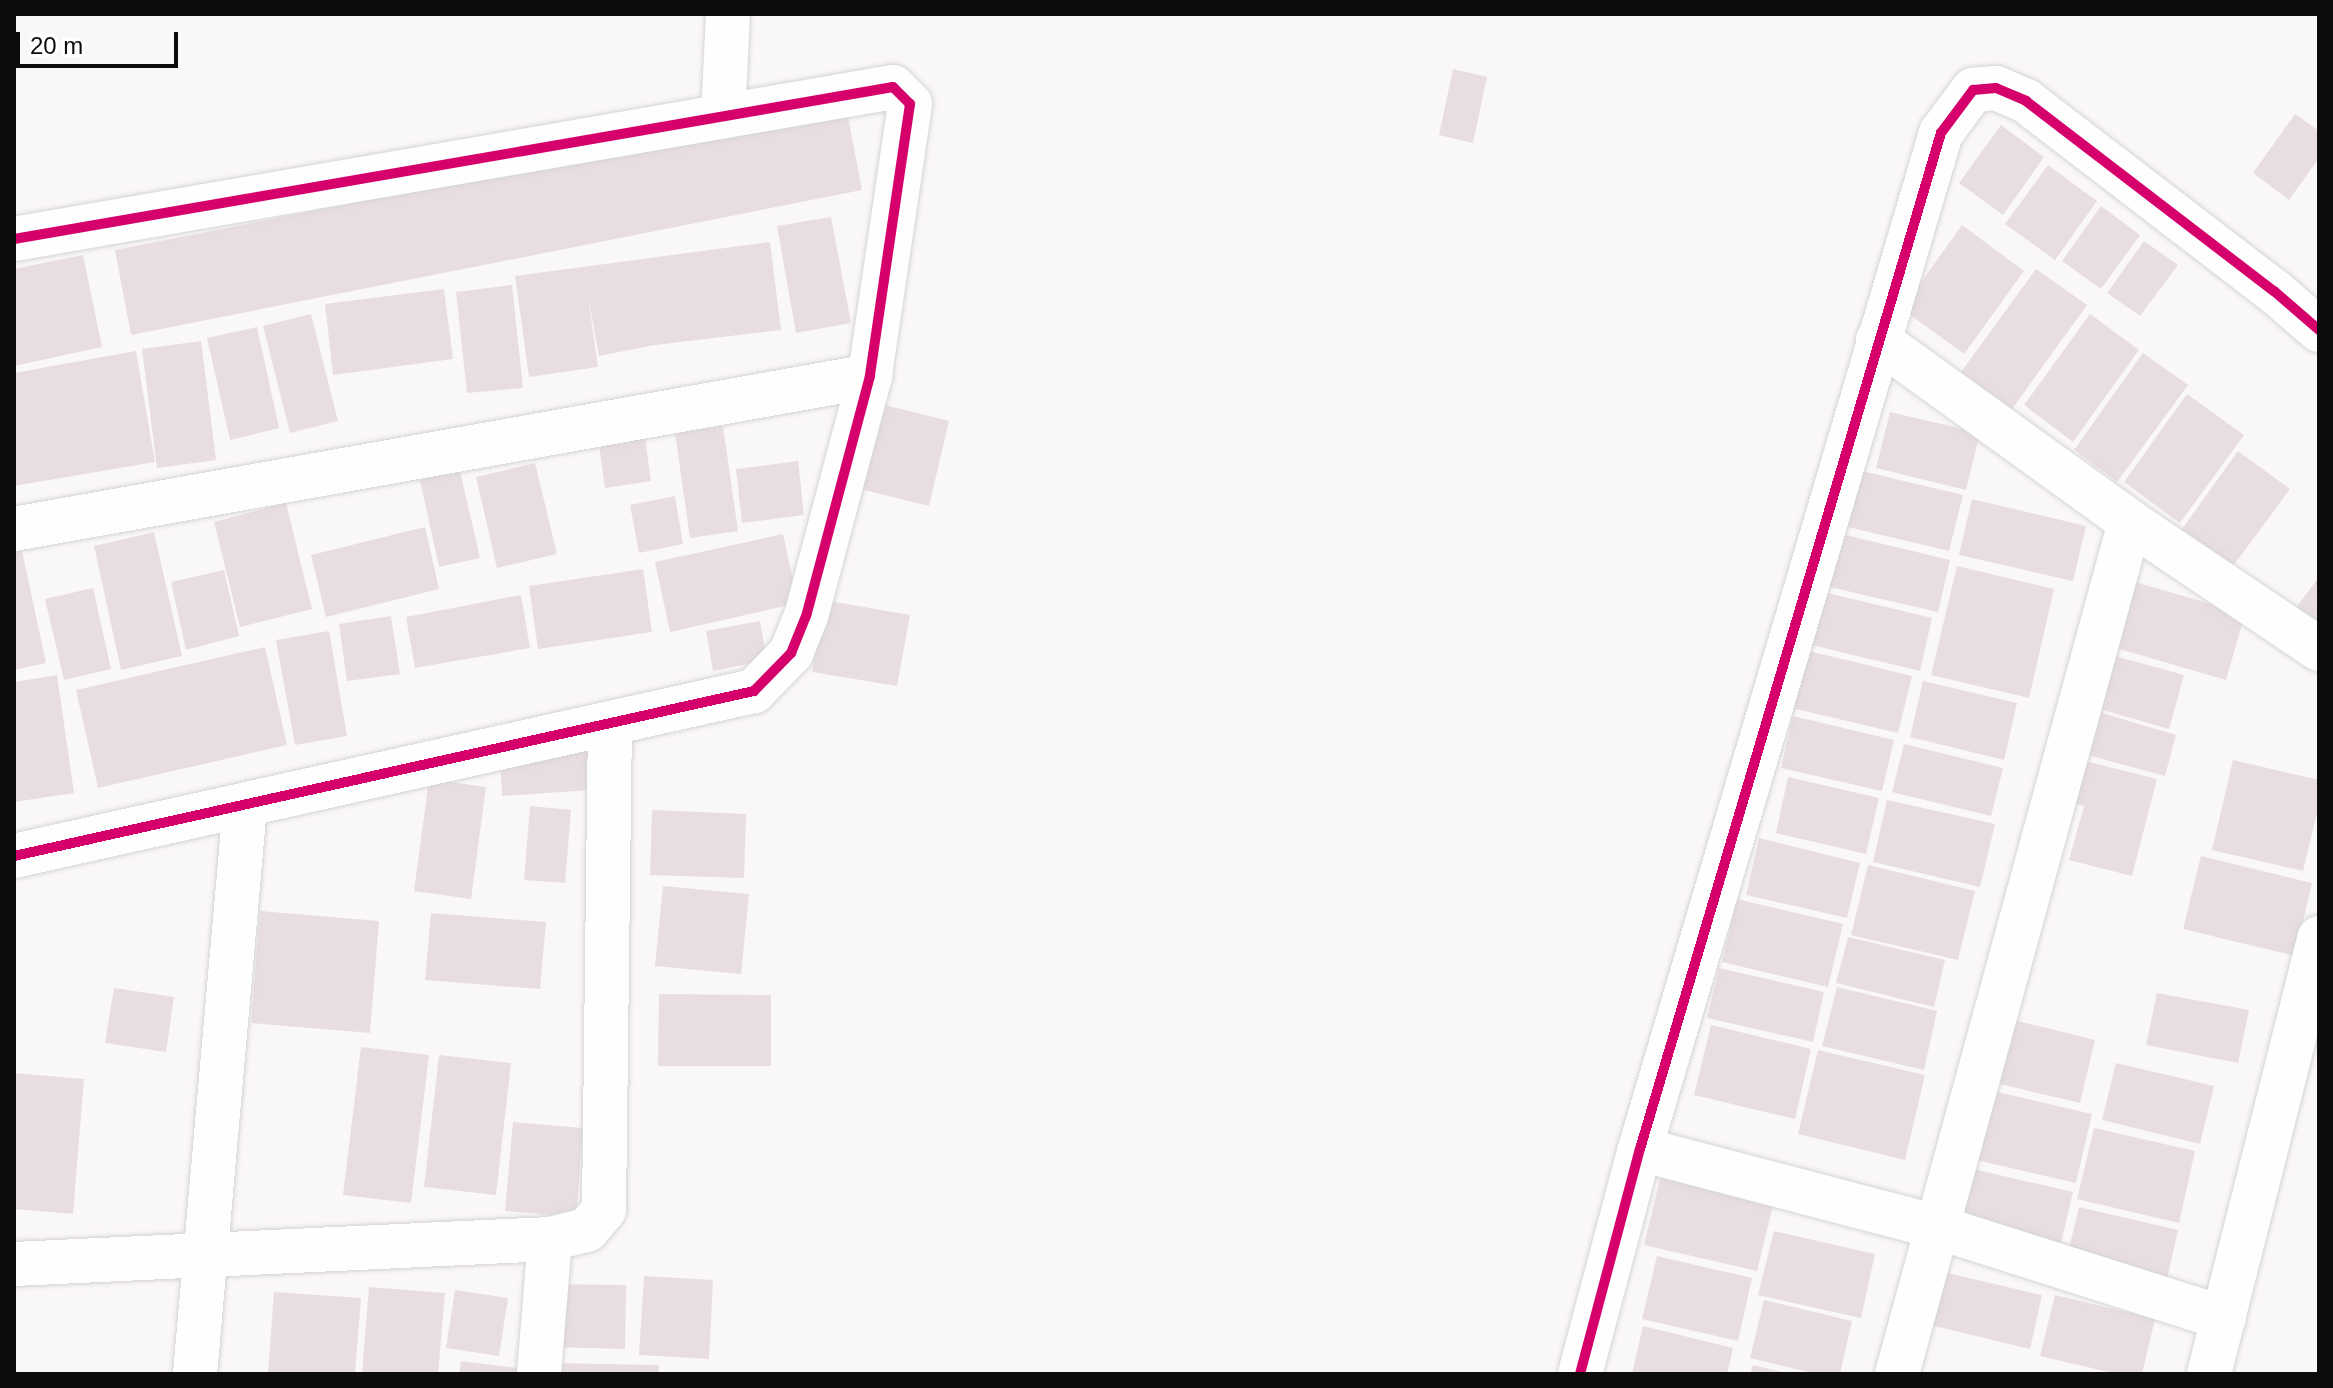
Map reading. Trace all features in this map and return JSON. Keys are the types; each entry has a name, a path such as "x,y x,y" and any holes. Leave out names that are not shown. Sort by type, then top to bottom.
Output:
{"street":[{"path":"723,116 728,14"},
{"path":"14,239 893,87 910,104 870,376 806,616 791,653 754,691 14,856"},
{"path":"1580,1374 1640,1149 1941,133 1973,90 1996,88 2026,101 2262,282 2319,330"},
{"path":"1878,340 2130,522 2319,649"},
{"path":"14,529 870,376"},
{"path":"1897,1374 2130,522"},
{"path":"14,1264 550,1239 587,1230 604,1210 610,723"},
{"path":"195,1374 245,806"},
{"path":"2209,1374 2319,938"},
{"path":"1640,1149 1937,1227 2224,1318"},
{"path":"539,1374 550,1239"}],"building":[{"path":"1453,69 1487,77 1473,143 1439,135"},
{"path":"846,106 862,190 131,335 115,250"},
{"path":"2295,114 2319,131 2319,158 2289,200 2253,173"},
{"path":"2001,125 2044,157 2003,215 1959,183"},
{"path":"2048,165 2097,201 2055,260 2005,224"},
{"path":"2101,206 2140,235 2101,289 2062,261"},
{"path":"831,217 851,323 796,333 777,226"},
{"path":"1962,225 2024,271 1964,354 1902,309"},
{"path":"2144,241 2178,265 2140,316 2107,293"},
{"path":"770,242 781,330 655,345 599,356 588,296 598,367 529,377 515,276"},
{"path":"83,255 102,347 14,366 14,269"},
{"path":"2036,269 2087,305 2012,409 1961,372"},
{"path":"512,285 523,388 467,393 456,292"},
{"path":"444,289 453,359 333,375 325,304"},
{"path":"311,314 338,421 290,433 263,326"},
{"path":"2090,314 2139,350 2073,442 2024,405"},
{"path":"257,327 279,428 230,440 207,338"},
{"path":"201,341 216,460 157,468 142,349"},
{"path":"136,351 155,462 14,486 14,373"},
{"path":"2143,353 2188,385 2117,482 2074,450"},
{"path":"2187,394 2244,435 2180,523 2124,482"},
{"path":"877,403 949,421 929,506 856,488"},
{"path":"1890,412 1980,433 1966,490 1876,468"},
{"path":"723,426 738,531 690,538 675,433"},
{"path":"644,431 651,481 605,488 598,437"},
{"path":"2238,451 2290,489 2231,569 2180,532"},
{"path":"798,461 804,515 742,523 736,469"},
{"path":"535,463 557,554 497,568 476,477"},
{"path":"460,471 480,558 439,567 420,480"},
{"path":"1862,471 1963,495 1949,551 1848,527"},
{"path":"675,496 683,544 639,553 630,505"},
{"path":"1972,499 2086,526 2073,581 1959,555"},
{"path":"286,503 312,609 240,627 214,522"},
{"path":"425,527 439,589 326,617 311,555"},
{"path":"154,532 182,656 121,670 94,546"},
{"path":"1833,532 1950,560 1938,612 1821,585"},
{"path":"783,534 798,603 670,632 655,562"},
{"path":"22,551 46,663 14,670 14,552"},
{"path":"1957,566 2054,589 2029,698 1931,675"},
{"path":"643,569 652,632 538,649 529,586"},
{"path":"224,570 239,636 186,650 171,582"},
{"path":"2319,577 2319,628 2295,609"},
{"path":"2135,582 2245,614 2226,680 2116,648"},
{"path":"93,588 111,669 64,680 45,599"},
{"path":"1815,590 1932,618 1920,671 1803,643"},
{"path":"521,595 530,648 415,668 406,617"},
{"path":"824,600 910,615 897,686 812,672"},
{"path":"391,616 400,674 347,681 339,624"},
{"path":"760,621 767,660 713,671 706,631"},
{"path":"329,631 347,736 295,745 276,640"},
{"path":"265,647 287,745 98,788 76,690"},
{"path":"1805,650 1912,676 1898,733 1792,708"},
{"path":"2111,655 2184,675 2169,729 2096,708"},
{"path":"57,675 74,793 14,802 14,682"},
{"path":"1923,681 2017,703 2004,760 1910,737"},
{"path":"2092,710 2176,735 2165,776 2080,753"},
{"path":"1793,716 1894,740 1882,791 1781,768"},
{"path":"1904,744 2003,768 1991,816 1892,792"},
{"path":"590,749 592,790 502,796 500,754"},
{"path":"2069,757 2157,779 2132,876 2069,860 2084,806 2058,799"},
{"path":"2233,760 2319,780 2319,804 2303,871 2212,850"},
{"path":"1788,777 1879,798 1866,854 1776,833"},
{"path":"429,779 486,787 471,899 414,891"},
{"path":"1887,800 1995,824 1980,887 1873,862"},
{"path":"530,806 571,810 565,883 524,880"},
{"path":"652,810 746,814 744,878 650,875"},
{"path":"1759,838 1860,863 1847,918 1746,895"},
{"path":"2201,856 2312,883 2295,956 2183,929"},
{"path":"1868,865 1975,891 1958,960 1851,935"},
{"path":"663,886 749,894 741,974 655,966"},
{"path":"1737,899 1843,924 1828,987 1722,962"},
{"path":"260,911 379,921 370,1033 251,1023"},
{"path":"431,913 546,922 540,989 425,980"},
{"path":"1848,937 1945,960 1934,1007 1836,983"},
{"path":"1719,968 1824,992 1813,1042 1707,1018"},
{"path":"1837,987 1937,1011 1924,1070 1822,1046"},
{"path":"114,988 174,997 166,1052 105,1043"},
{"path":"2157,993 2249,1010 2238,1063 2146,1045"},
{"path":"659,994 771,995 771,1066 658,1066"},
{"path":"2002,1017 2095,1040 2080,1103 1987,1081"},
{"path":"1711,1025 1811,1049 1795,1119 1694,1095"},
{"path":"361,1047 429,1055 411,1203 343,1195"},
{"path":"1818,1050 1925,1075 1905,1160 1798,1134"},
{"path":"439,1055 511,1063 496,1195 424,1187"},
{"path":"2116,1063 2214,1086 2200,1144 2102,1120"},
{"path":"14,1073 84,1079 73,1214 14,1209"},
{"path":"1980,1088 2092,1114 2076,1183 1963,1157"},
{"path":"513,1122 583,1128 576,1217 505,1211"},
{"path":"2094,1128 2195,1151 2179,1223 2077,1199"},
{"path":"1960,1166 2073,1192 2059,1251 1946,1225"},
{"path":"1662,1171 1775,1197 1757,1271 1644,1245"},
{"path":"2079,1207 2178,1230 2166,1284 2066,1261"},
{"path":"1774,1231 1875,1254 1861,1318 1758,1295"},
{"path":"1657,1256 1752,1278 1738,1341 1642,1319"},
{"path":"1935,1270 2042,1295 2030,1349 1922,1323"},
{"path":"644,1276 713,1280 709,1359 639,1355"},
{"path":"551,1284 626,1285 625,1349 550,1347"},
{"path":"369,1287 445,1293 438,1374 362,1374"},
{"path":"455,1290 508,1298 499,1356 446,1348"},
{"path":"274,1292 361,1298 355,1374 268,1374"},
{"path":"2055,1295 2155,1319 2142,1374 2117,1374 2040,1356"},
{"path":"1764,1300 1852,1321 1840,1374 1816,1374 1750,1358"},
{"path":"1643,1326 1733,1348 1727,1374 1632,1374"},
{"path":"461,1361 519,1368 518,1374 459,1374"},
{"path":"550,1363 659,1365 659,1374 550,1374"},
{"path":"1753,1365 1786,1373 1786,1374 1750,1374"}],"cycle path":[{"path":"14,239 893,87 910,104 870,376 806,616 791,653 754,691 14,856"},
{"path":"1580,1374 1640,1149 1941,133 1973,90 1996,88 2026,101 2274,291 2319,330"}]}
